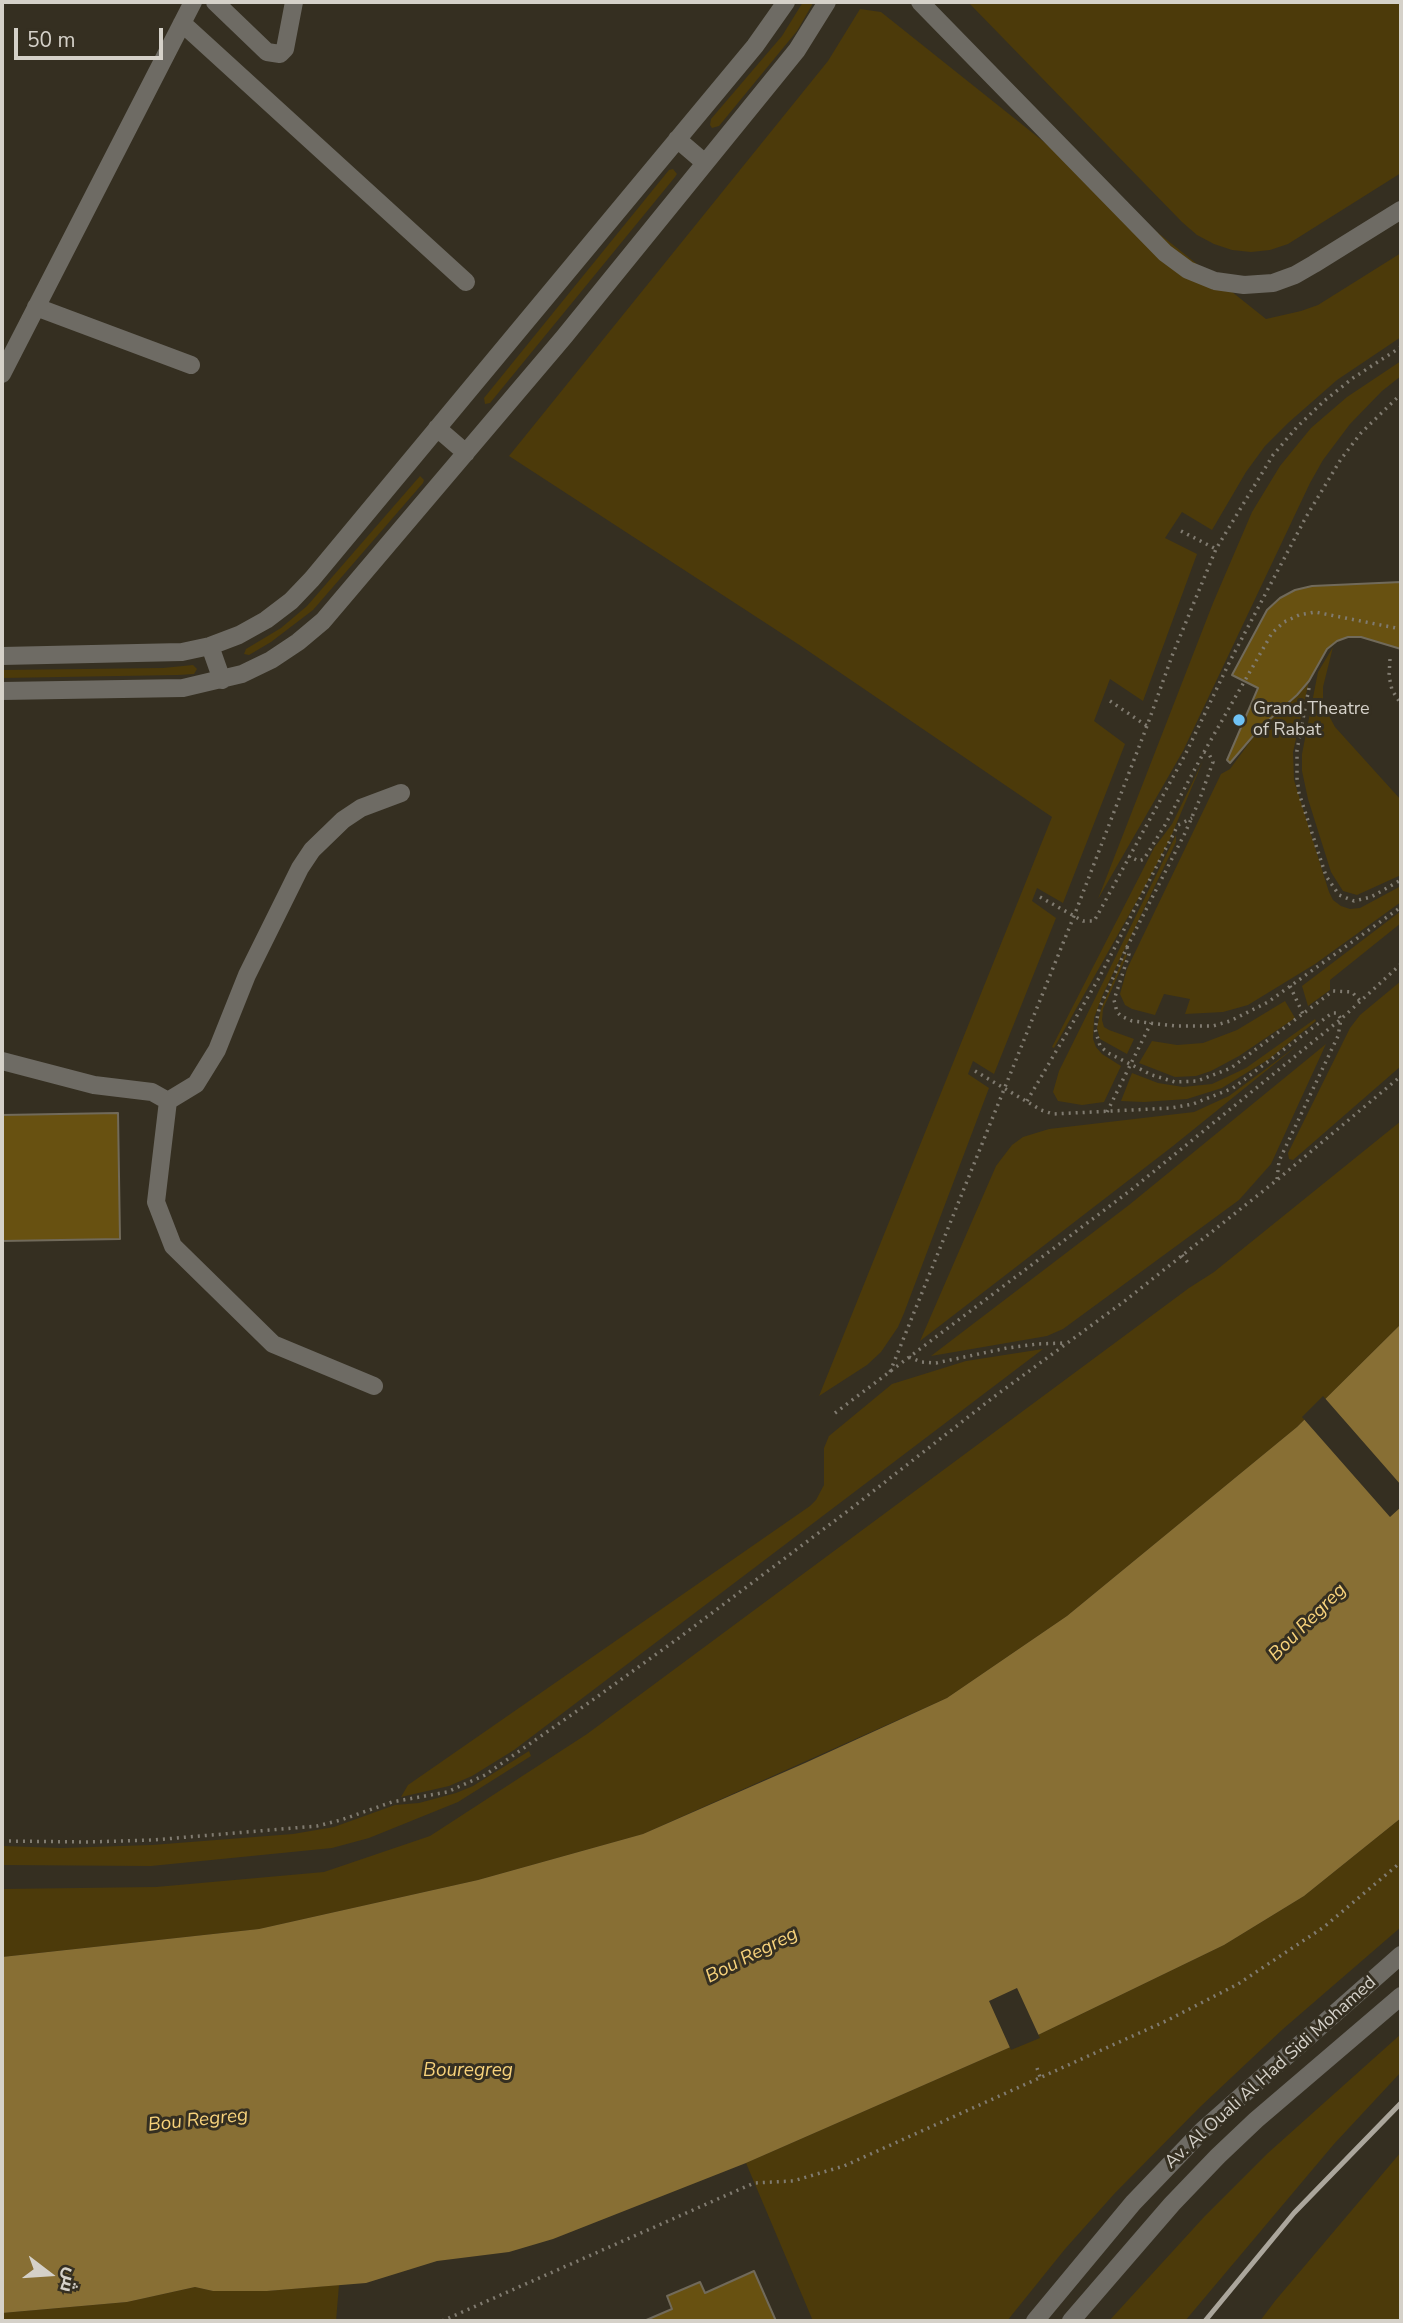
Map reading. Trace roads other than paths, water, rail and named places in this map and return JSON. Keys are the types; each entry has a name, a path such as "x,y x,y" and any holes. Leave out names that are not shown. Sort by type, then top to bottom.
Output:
{"street":[{"path":"2,374 193,2"},
{"path":"215,2 267,52 280,54 285,48 294,2"},
{"path":"2,656 182,652 239,635 266,620 291,601 762,37 786,2"},
{"path":"2,691 173,689 222,680 271,660 298,642 323,621 564,337 797,50 827,2"},
{"path":"920,2 1164,253 1188,270 1215,281 1244,285 1273,283 1305,270 1401,210"},
{"path":"182,23 466,282"},
{"path":"677,139 705,163"},
{"path":"36,307 191,365"},
{"path":"437,429 466,453"},
{"path":"209,646 222,680"},
{"path":"168,1101 196,1084 217,1050 247,975 300,868 312,850 334,827 361,808 401,793"},
{"path":"2,1061 94,1085 152,1092 168,1101"},
{"path":"168,1101 156,1202 173,1246 273,1344 374,1386"},
{"name":"Av. Al Ouali Al Had Sidi Mohamed","path":"1035,2321 1125,2212 1203,2130 1401,1955"},
{"name":"Av. Al Ouali Al Had Sidi Mohamed","path":"1072,2321 1172,2204 1218,2156 1401,1996"}],"water":[{"name":"Bouregreg","path":"1401,1324 1401,1818 1304,1896 1224,1945 1038,2035 746,2163 553,2239 509,2252 437,2261 366,2283 267,2291 213,2291 195,2287 127,2302 2,2313 2,1957 259,1929 478,1880 643,1834 805,1763 947,1698 1067,1616 1297,1427"}],"railway":[{"path":"1205,2321 1294,2213 1401,2103"}],"place":[{"name":"Grand Theatre of Rabat","path":"1239,720"}],"water label":[{"name":"Bou Regreg","path":"1308,1623"},
{"name":"Bou Regreg","path":"752,1956"},
{"name":"Bou Regreg","path":"198,2121"}]}
